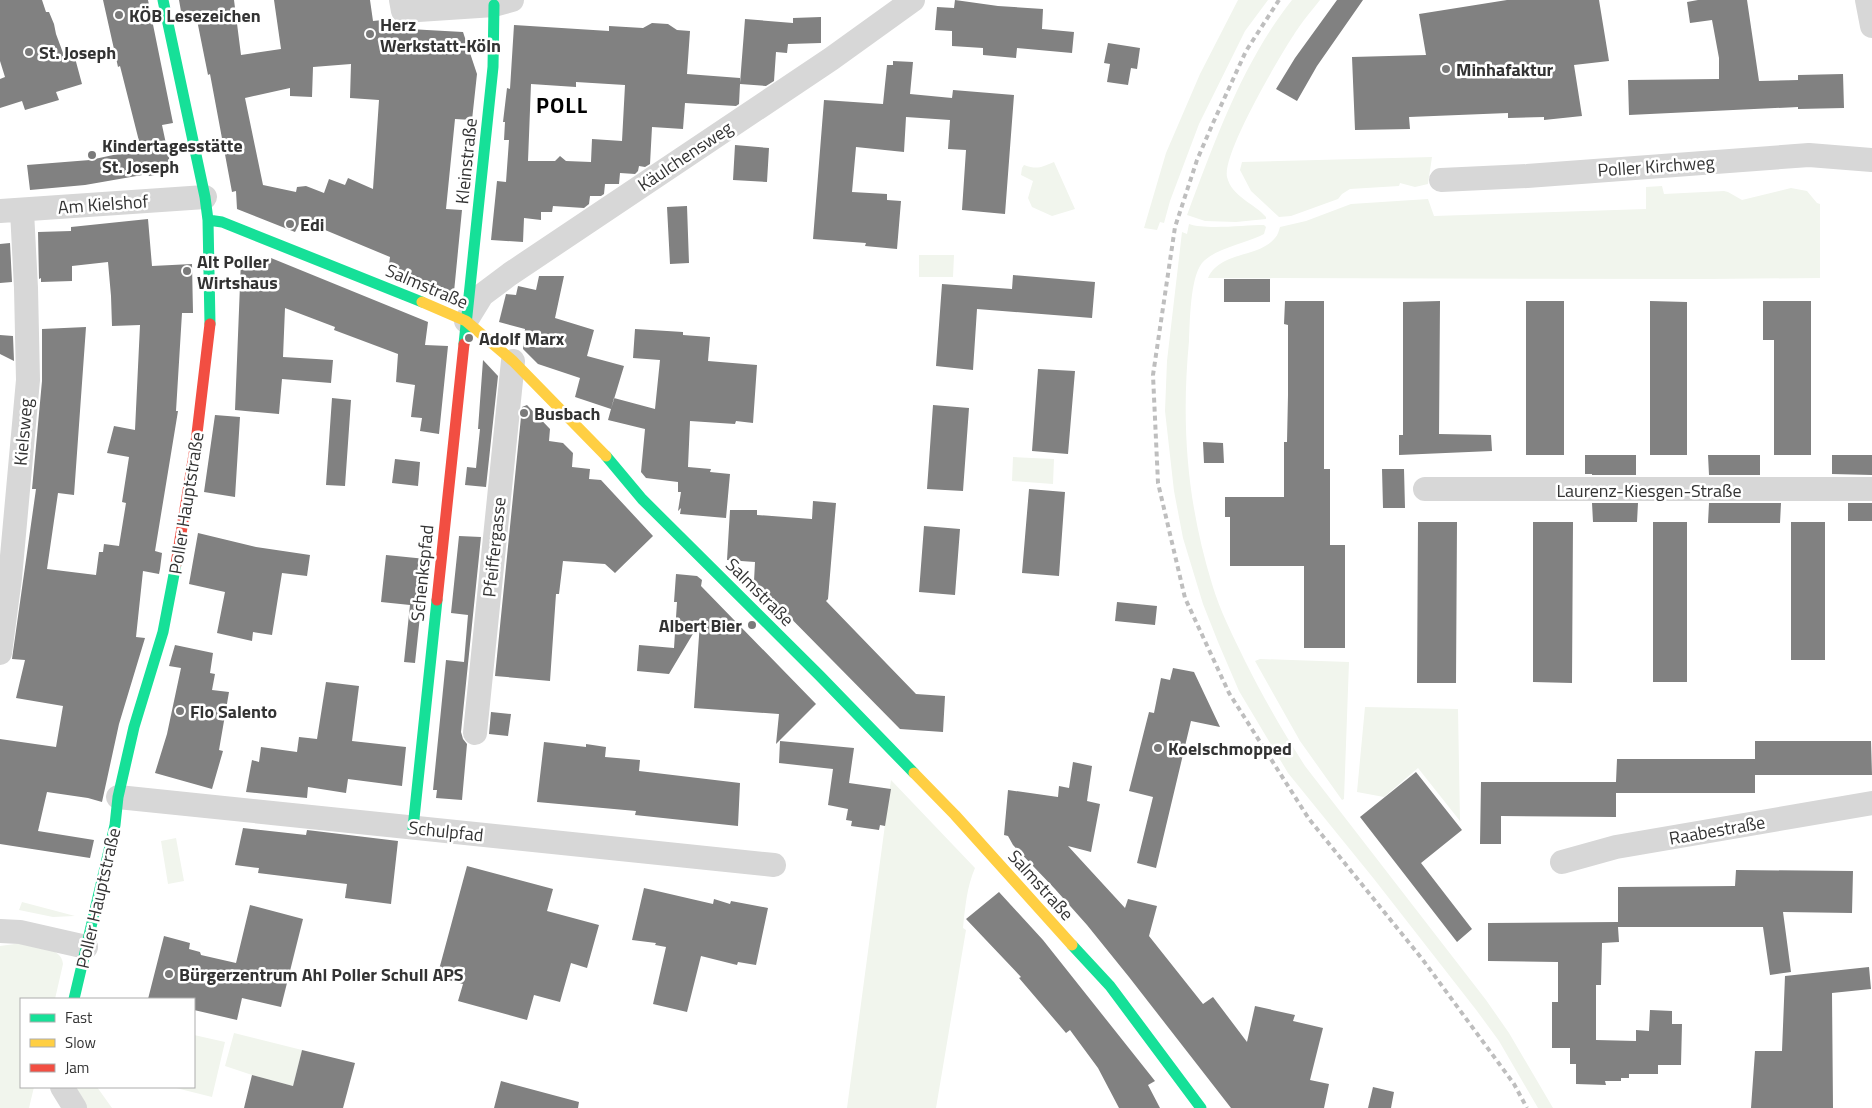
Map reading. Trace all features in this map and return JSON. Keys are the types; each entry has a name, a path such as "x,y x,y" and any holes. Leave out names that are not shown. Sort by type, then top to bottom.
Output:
{"street":[{"name":"Poller Hauptstraße","path":"74,998 115,825 118,797 134,727 163,632 175,572 196,442 210,324 206,208 162,0"},
{"name":"Käulchensweg","path":"466,321 482,295 510,274 831,59 913,0"},
{"path":"1867,0 1872,26"},
{"name":"Kleinstraße","path":"466,321 503,2"},
{"path":"402,6 503,2"},
{"name":"Poller Kirchweg","path":"1440,180 1527,176 1809,155 1872,160"},
{"name":"Am Kielshof","path":"11,211 206,208"},
{"name":"Salmstraße","path":"206,208 222,222 466,321 514,361 610,459 642,499 820,676 961,822 1110,986 1201,1108"},
{"name":"Kielsweg","path":"0,653 10,578 28,380 26,288 11,211"},
{"name":"Schenkspfad","path":"413,828 466,321"},
{"name":"Pfeiffergasse","path":"475,733 514,361"},
{"name":"Laurenz-Kiesgen-Straße","path":"1425,489 1872,489"},
{"name":"Schulpfad","path":"118,797 774,865"},
{"name":"Raabestraße","path":"1562,862 1616,847 1872,802"},
{"path":"0,931 20,932 86,947"},
{"path":"51,1108 61,1088"},
{"path":"63,1088 75,1108"}],"shaded area":[{"path":"1238,0 1268,0 1245,31 1199,124 1170,201 1164,223 1160,222 1157,230 1144,228 1166,153 1200,74"},
{"path":"1292,0 1320,0 1299,27 1268,78 1243,125 1228,165 1227,177 1234,190 1261,212 1266,219 1236,222 1205,221 1187,215 1219,131 1244,76 1274,24"},
{"path":"1432,157 1428,184 1415,187 1400,183 1399,186 1350,189 1338,199 1291,216 1279,217 1251,191 1240,170 1242,162"},
{"path":"1054,162 1075,209 1052,216 1032,207 1028,198 1033,181 1021,175 1024,165 1036,168"},
{"path":"1662,186 1664,194 1724,191 1742,200 1791,188 1807,191 1820,204 1820,278 1208,278 1221,263 1268,244 1276,237 1280,227 1306,221 1351,204 1428,199 1434,216 1646,209 1646,187"},
{"path":"1189,224 1205,227 1264,225 1266,227 1264,234 1221,250 1207,258 1198,270 1191,300 1186,403 1188,464 1204,554 1215,594 1223,614 1259,688 1305,766 1486,1000 1509,1033 1553,1108 1538,1108 1499,1041 1477,1011 1288,773 1239,691 1218,642 1203,604 1183,538 1174,491 1165,411 1167,361 1182,232 1187,234"},
{"path":"919,255 954,255 953,277 919,277"},
{"path":"1013,457 1054,459 1053,484 1012,481"},
{"path":"1260,659 1349,662 1344,799 1342,800 1300,741 1255,661"},
{"path":"1365,707 1458,709 1460,821 1418,768 1384,797 1357,792"},
{"path":"891,780 975,868 967,897 963,928 966,930 936,1108 847,1108"},
{"path":"176,838 184,881 168,884 161,841"},
{"path":"22,902 75,916 53,917 19,910"},
{"path":"22,943 47,948 58,954 63,964 55,998 20,998 20,1088 34,1088 29,1108 0,1108 0,946"},
{"path":"234,1033 302,1050 293,1086 225,1066"},
{"path":"195,1035 225,1042 212,1097 176,1088 195,1088"},
{"path":"73,1088 98,1088 112,1108 86,1108"}],"building":[{"name":"St. Joseph","path":"0,0 42,0 46,12 49,12 54,24 66,61 75,58 82,84 56,92 59,100 25,110 22,101 0,108 0,79 5,77 0,61"},
{"path":"103,0 148,0 173,123 162,125 172,172 149,176 148,174 85,185 30,190 27,165 90,160 141,149 120,66 118,67"},
{"path":"179,0 234,0 241,55 281,49 274,0 370,0 373,21 392,19 398,24 409,24 409,29 463,32 477,74 472,120 455,119 446,209 462,210 454,292 434,288 433,290 388,271 390,257 301,220 295,232 237,209 236,191 232,192 210,74 208,75 196,15 182,17","holes":["351,64 350,98 379,100 373,189 348,178 345,185 329,179 324,193 306,186 297,187 296,192 263,185 245,98 290,88 290,96 312,97 313,67"]},
{"path":"955,0 998,6 1043,9 1042,29 1074,32 1072,53 1017,48 1016,58 983,55 983,48 952,46 952,31 935,30 937,7 954,8"},
{"path":"1337,0 1363,0 1317,66 1297,101 1276,89 1295,58"},
{"path":"1507,0 1599,0 1609,61 1574,65 1582,116 1544,120 1544,117 1508,118 1508,113 1409,117 1410,129 1355,130 1352,57 1426,55 1419,14"},
{"path":"1698,0 1747,0 1759,81 1798,80 1798,75 1843,74 1844,108 1798,109 1798,107 1629,115 1628,80 1719,79 1719,58 1712,20 1690,23 1687,2"},
{"path":"821,17 821,43 788,44 787,53 776,52 774,81 766,86 740,84 739,104 736,106 685,103 683,129 652,127 650,164 645,167 639,166 635,174 620,173 619,184 605,184 604,194 601,196 590,196 589,204 584,208 553,206 552,212 541,212 541,220 524,218 523,242 491,240 497,181 506,182 509,140 504,140 505,122 503,122 507,88 510,89 514,25 609,31 609,26 643,28 652,23 668,24 677,30 690,31 687,74 740,78 740,83 745,19 793,23 793,18","holes":["576,82 625,85 622,141 592,139 591,162 566,161 560,156 555,161 528,161 531,84 576,87"]},
{"path":"1108,43 1140,48 1137,69 1131,68 1128,85 1107,82 1110,64 1104,63"},
{"path":"893,61 913,62 910,94 952,98 953,90 1014,95 1005,214 962,210 966,150 948,149 950,120 906,117 904,152 856,147 852,192 887,194 887,200 901,201 897,249 865,246 866,243 813,239 824,100 883,104 887,65 893,65"},
{"path":"735,145 769,148 767,182 733,180"},
{"path":"687,206 689,263 670,264 667,207"},
{"path":"148,219 152,266 192,264 193,313 182,313 176,411 178,411 155,551 162,553 160,569 159,574 143,571 136,637 145,638 119,724 102,802 47,792 38,831 94,840 90,858 0,844 0,739 56,747 63,706 16,698 25,660 12,659 36,489 32,489 42,381 42,329 86,327 74,495 58,493 47,569 96,575 99,552 103,552 104,544 119,546 126,503 122,502 129,457 107,453 114,426 135,430 140,325 112,326 108,262 72,266 72,281 41,282 41,278 39,279 38,232 71,231 71,227"},
{"path":"10,243 12,282 0,283 0,244"},
{"path":"241,257 271,258 428,322 425,345 448,346 439,434 420,431 422,418 411,417 415,385 396,382 398,354 334,330 335,327 285,308 283,357 333,360 331,383 282,379 279,414 235,410 241,260 243,260"},
{"path":"1013,275 1095,282 1092,318 977,309 973,370 936,366 942,284 1012,289"},
{"path":"539,276 564,276 555,318 594,330 587,356 624,366 611,409 575,397 580,378 538,364 523,349 525,329 499,322 506,294 516,295 518,286 536,290"},
{"path":"1224,279 1270,279 1270,302 1224,302"},
{"path":"1285,301 1324,301 1324,469 1330,469 1330,545 1345,545 1345,648 1304,648 1304,566 1230,566 1230,517 1225,517 1225,497 1284,497 1284,442 1287,442 1288,395 1288,325 1284,324"},
{"path":"1440,301 1439,434 1491,435 1492,451 1399,455 1399,435 1403,435 1403,302"},
{"path":"1526,301 1564,301 1564,455 1526,455"},
{"path":"1650,301 1687,302 1687,455 1650,455"},
{"path":"1763,301 1811,301 1811,455 1774,455 1774,340 1763,340"},
{"path":"635,329 683,332 683,335 710,337 708,361 757,365 753,423 736,421 735,424 690,421 688,467 711,469 710,472 730,474 726,518 680,514 681,508 678,511 681,492 678,492 678,482 646,478 641,472 645,429 608,420 614,398 655,409 660,360 633,358"},
{"path":"0,335 13,336 14,361 0,354"},
{"path":"483,360 498,376 486,487 465,485 467,467 476,468"},
{"path":"1038,369 1075,371 1068,454 1032,451"},
{"path":"332,398 351,400 345,486 326,485"},
{"path":"527,405 550,429 549,441 563,443 573,453 572,467 590,469 589,479 601,480 653,536 615,573 605,564 563,561 559,594 556,594 550,681 495,676 522,407"},
{"path":"933,405 969,408 963,491 927,489"},
{"path":"215,415 240,417 235,497 204,492"},
{"path":"1203,442 1223,443 1224,463 1204,463"},
{"path":"1585,455 1636,455 1636,475 1585,474"},
{"path":"1708,455 1760,455 1760,475 1709,475"},
{"path":"1832,455 1872,455 1872,475 1832,474"},
{"path":"395,459 420,462 418,486 392,483"},
{"path":"1382,469 1404,469 1405,508 1383,508"},
{"path":"1029,489 1065,492 1059,576 1022,573"},
{"path":"813,501 836,503 828,599 826,601 916,694 945,696 943,732 900,729 754,581 755,562 727,560 730,510 757,510 757,515 812,519"},
{"path":"1592,503 1638,503 1637,522 1593,522"},
{"path":"1709,503 1781,503 1780,523 1708,523"},
{"path":"1848,503 1872,503 1872,521 1848,521"},
{"path":"1418,522 1457,522 1456,683 1417,683"},
{"path":"1533,522 1573,522 1572,683 1533,682"},
{"path":"1653,522 1687,522 1687,682 1653,682"},
{"path":"1791,522 1825,522 1825,660 1791,660"},
{"path":"924,526 960,529 955,595 919,592"},
{"path":"198,533 256,547 310,555 307,576 282,573 272,635 253,632 252,641 217,633 225,592 189,584"},
{"path":"459,536 481,537 461,732 467,744 462,800 436,798 437,790 433,790 446,660 464,662 468,615 451,613"},
{"path":"386,555 426,559 415,663 404,662 410,605 381,602"},
{"path":"676,574 697,576 702,580 701,586 816,704 776,744 779,714 694,708 700,622 669,674 637,671 639,645 674,648 677,602 674,602"},
{"path":"1117,602 1157,606 1155,625 1115,621"},
{"path":"175,645 213,653 210,673 215,674 212,690 229,692 219,750 223,751 212,789 155,773 167,734 181,668 169,666"},
{"path":"1173,668 1194,672 1220,727 1191,721 1156,868 1137,863 1153,797 1129,791 1149,712 1154,713 1161,678 1170,680"},
{"path":"326,682 359,686 352,741 406,747 402,786 348,779 346,793 308,787 307,798 246,792 252,760 259,762 261,747 297,752 299,737 317,739"},
{"path":"491,712 511,714 508,736 489,734"},
{"path":"780,741 854,748 849,783 891,789 885,826 880,825 879,830 851,826 852,821 846,820 848,809 828,805 833,769 779,763"},
{"path":"1755,741 1871,741 1872,775 1755,775 1755,793 1616,793 1616,817 1501,816 1501,844 1480,844 1481,782 1616,782 1617,759 1755,759"},
{"path":"544,742 586,747 586,744 606,747 605,757 640,760 639,771 740,783 738,826 635,815 636,811 537,802"},
{"path":"1073,762 1092,766 1087,801 1100,804 1091,852 1068,846 1125,908 1128,899 1157,906 1149,936 1203,1004 1213,997 1247,1042 1255,1006 1295,1015 1293,1021 1323,1028 1310,1080 1329,1084 1324,1108 1231,1108 1087,925 1013,845 1008,836 1004,835 1008,790 1058,797 1059,786 1069,788"},
{"path":"1416,772 1462,830 1421,863 1472,929 1457,942 1360,817"},
{"path":"243,828 306,835 307,830 398,841 391,904 345,898 347,884 258,873 259,868 235,865"},
{"path":"467,866 553,889 547,911 599,925 587,968 571,963 560,1002 534,995 527,1020 458,1001 463,984 437,977"},
{"path":"1736,870 1853,871 1852,913 1783,912 1791,972 1770,975 1763,927 1618,927 1619,942 1602,943 1601,985 1596,985 1596,1040 1636,1041 1636,1030 1649,1031 1650,1010 1672,1011 1672,1024 1682,1024 1681,1065 1658,1065 1658,1074 1629,1074 1629,1078 1621,1078 1621,1081 1605,1081 1606,1085 1576,1084 1576,1064 1570,1064 1570,1048 1552,1048 1552,1002 1558,1002 1558,962 1488,961 1488,923 1618,922 1618,887 1735,886"},
{"path":"644,888 713,904 714,899 730,904 731,901 768,908 756,965 738,962 737,965 701,956 687,1012 653,1004 666,947 655,945 656,943 632,940"},
{"path":"999,892 1043,940 1155,1081 1148,1085 1160,1108 1119,1108 1098,1068 1070,1030 1066,1033 1019,978 1021,977 966,919"},
{"path":"250,905 303,919 281,1007 242,998 237,1020 195,1010 195,998 148,998 164,936 190,943 189,949 200,952 201,955 236,963"},
{"path":"1869,967 1871,989 1832,993 1833,1108 1751,1108 1755,1051 1782,1051 1785,976"},
{"path":"302,1050 355,1063 343,1108 244,1108 252,1075 293,1086"},
{"path":"501,1081 579,1102 578,1108 494,1108"},
{"path":"1373,1087 1394,1092 1391,1108 1368,1108"}],"railway":[{"path":"1279,0 1246,51 1213,123 1197,160 1175,227 1153,375 1158,483 1185,598 1229,693 1309,819 1423,960 1514,1084 1527,1108"}],"traffic: fast":[{"path":"163,0 205,197 208,220 210,324"},
{"path":"464,344 493,67 494,5"},
{"path":"208,220 222,222 422,302"},
{"path":"606,456 642,499 820,676 914,773"},
{"path":"74,998 115,825 118,797 134,727 163,632 176,564"},
{"path":"413,828 437,600"},
{"path":"1072,945 1110,986 1201,1108"}],"traffic: slow":[{"path":"422,302 466,321 513,361 606,456"},
{"path":"914,773 955,815 1072,945"}],"traffic: jam":[{"path":"176,564 196,442 210,324"},
{"path":"437,600 464,344"}],"place":[{"name":"KÖB Lesezeichen","path":"119,15"},
{"name":"Herz Werkstatt-Köln","path":"370,34"},
{"name":"St. Joseph","path":"29,52"},
{"name":"Minhafaktur","path":"1446,69"},
{"name":"Kindertagesstätte St. Joseph","path":"92,155"},
{"name":"Edi","path":"290,224"},
{"name":"Alt Poller Wirtshaus","path":"187,271"},
{"name":"Adolf Marx","path":"469,338"},
{"name":"Busbach","path":"524,413"},
{"name":"Albert Bier","path":"752,625"},
{"name":"Flo Salento","path":"180,711"},
{"name":"Koelschmopped","path":"1158,748"},
{"name":"Bürgerzentrum Ahl Poller Schull APS","path":"169,974"}],"district":[{"name":"POLL","path":"562,105"}]}
